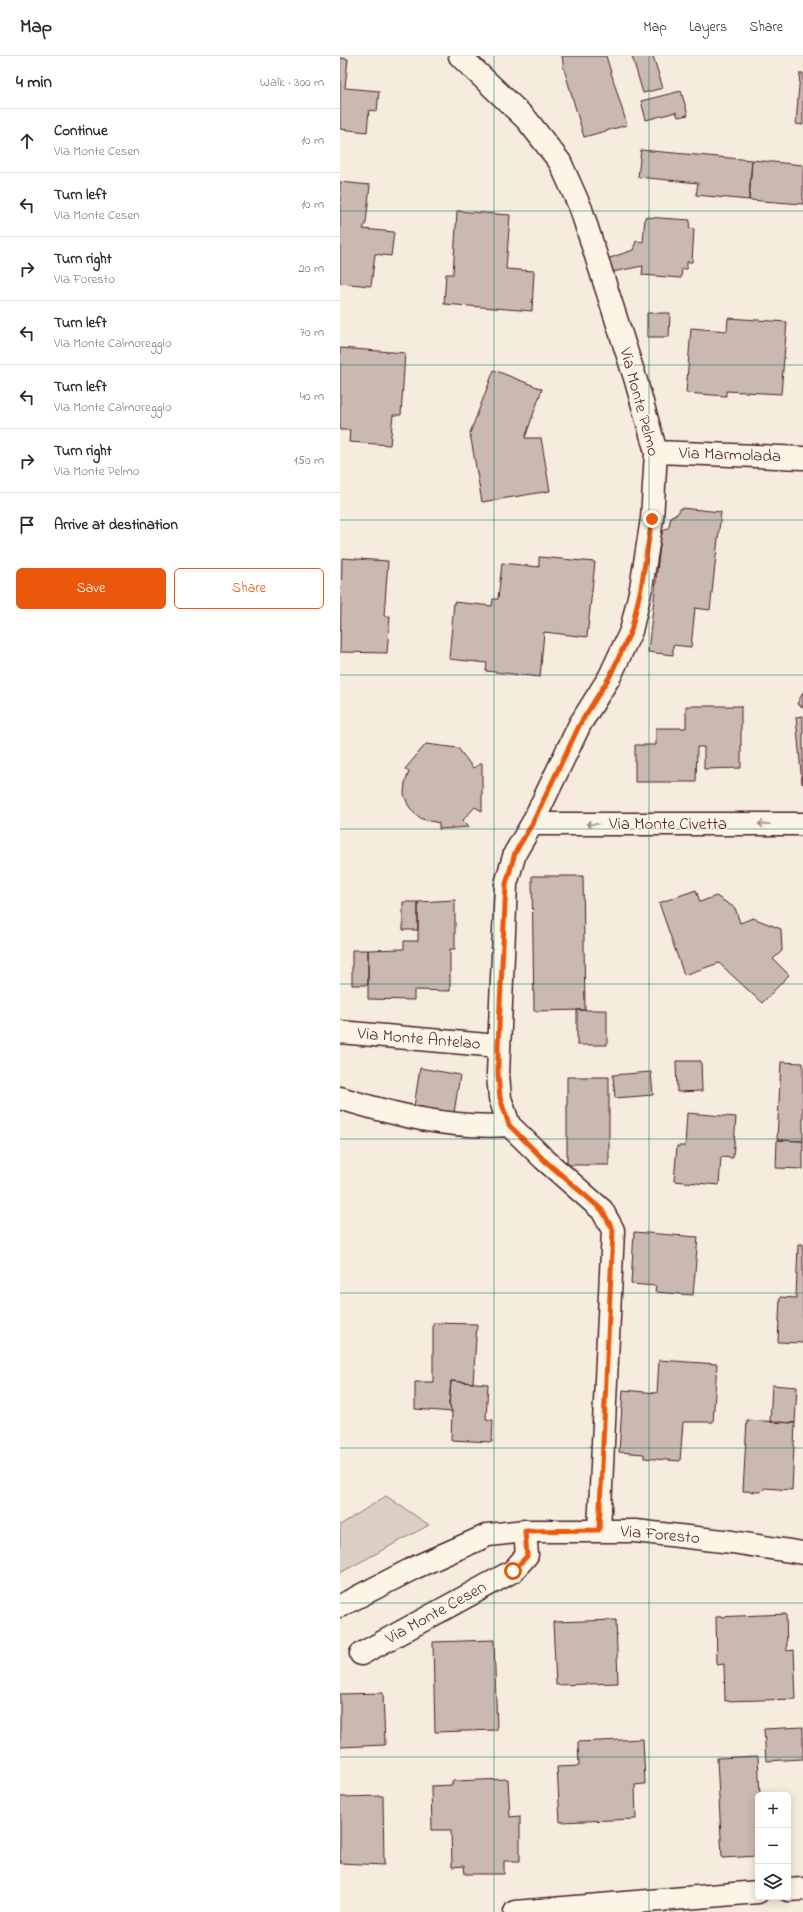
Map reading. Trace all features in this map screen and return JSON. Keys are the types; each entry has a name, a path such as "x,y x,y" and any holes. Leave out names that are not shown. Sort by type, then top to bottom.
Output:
{"street":[{"name":"Via Monte Pelmo","path":"460,56 527,120 560,162 581,209 636,381 656,452 652,519 641,588 631,631 610,676 580,724 532,824 515,853 506,884 498,1074 500,1098 509,1125"},
{"name":"Via Marmolada","path":"656,452 803,458"},
{"name":"Via Monte Civetta","path":"532,824 803,824"},
{"name":"Via Monte Antelao","path":"340,1032 498,1046"},
{"path":"340,1098 436,1123 472,1126 509,1125 544,1160 602,1210 613,1230 599,1530"},
{"name":"Via Foresto","path":"340,1606 416,1567 488,1535 525,1531 599,1530 676,1536 803,1553"},
{"name":"Via Monte Cesen","path":"361,1654 513,1571 527,1556 525,1531"},
{"path":"791,1890 803,1889"},
{"path":"515,1912 755,1892"}],"shaded area":[{"path":"386,1496 429,1525 340,1573 340,1525"}],"building":[{"path":"562,56 606,56 627,125 584,137 564,69"},
{"path":"632,56 653,56 663,88 643,93"},
{"path":"340,58 348,59 345,88 379,91 377,111 369,110 367,132 340,129"},
{"path":"800,73 803,73 803,125 796,124"},
{"path":"681,91 688,115 678,117 676,112 646,120 641,101"},
{"path":"641,150 752,160 749,200 696,195 698,183 638,177"},
{"path":"752,160 803,165 803,204 749,200"},
{"path":"340,182 370,185 366,223 363,229 394,232 391,256 375,254 371,286 340,283"},
{"path":"457,211 510,215 506,269 534,271 532,311 444,304 446,274 453,274"},
{"path":"645,217 690,220 689,228 694,229 692,262 687,262 687,269 682,269 681,278 642,275 643,266 612,272 607,259 633,250 636,241 643,242"},
{"path":"647,313 670,313 669,337 647,337"},
{"path":"728,318 787,322 781,394 726,391 726,396 686,393 691,328 727,331"},
{"path":"340,348 405,353 401,415 393,415 390,445 349,442 350,430 340,430"},
{"path":"494,370 542,389 525,438 541,438 550,491 482,502 470,433"},
{"path":"681,508 721,512 710,610 695,608 691,647 673,645 673,655 648,652 661,536 663,531 669,527 671,516 677,514"},
{"path":"539,557 595,562 587,637 544,632 540,677 486,671 487,663 449,659 454,602 492,606 493,599 498,599 502,563 539,567"},
{"path":"342,558 388,561 384,616 390,616 387,653 340,652"},
{"path":"803,692 803,707 797,704"},
{"path":"686,706 741,706 741,768 704,769 704,747 697,747 696,782 635,782 635,745 656,745 656,728 686,728"},
{"path":"803,716 803,783 802,784 796,717"},
{"path":"426,744 458,748 473,768 482,763 482,811 475,807 463,820 470,827 439,829 439,823 422,819 414,813 408,805 404,794 405,783 409,772 405,769"},
{"path":"532,876 583,876 585,1010 534,1011"},
{"path":"696,890 700,902 716,896 735,908 740,923 753,918 781,929 782,951 773,959 789,975 762,1003 719,963 684,975 659,903"},
{"path":"455,900 455,949 450,949 450,991 414,990 414,1000 368,999 368,950 404,949 404,941 418,941 418,902"},
{"path":"403,902 418,902 418,930 403,930"},
{"path":"352,950 368,950 368,985 352,985"},
{"path":"577,1010 607,1010 607,1045 577,1045"},
{"path":"676,1061 701,1061 702,1091 677,1092"},
{"path":"781,1062 803,1063 803,1141 777,1140"},
{"path":"420,1068 460,1075 454,1113 414,1107"},
{"path":"651,1072 653,1095 615,1098 613,1075"},
{"path":"567,1077 609,1077 609,1165 567,1165"},
{"path":"687,1113 736,1117 733,1158 721,1157 719,1185 674,1181 677,1146 685,1146"},
{"path":"777,1140 803,1141 803,1169 776,1168"},
{"path":"634,1232 698,1237 693,1295 655,1292 656,1286 631,1284"},
{"path":"798,1244 803,1244 803,1343 778,1342 780,1297 796,1298"},
{"path":"433,1323 477,1324 473,1383 451,1381 449,1404 452,1412 415,1409 415,1382 433,1382"},
{"path":"659,1360 717,1364 713,1422 683,1422 680,1461 644,1458 644,1454 619,1452 623,1390 657,1393"},
{"path":"451,1381 488,1384 486,1419 493,1420 492,1442 451,1440 452,1412 449,1404"},
{"path":"772,1385 797,1387 795,1423 770,1422"},
{"path":"747,1420 795,1423 792,1490 765,1488 761,1492 743,1491"},
{"path":"786,1614 787,1651 794,1650 796,1699 725,1701 724,1664 717,1665 716,1617"},
{"path":"616,1620 618,1683 556,1685 553,1622"},
{"path":"494,1640 497,1730 435,1732 433,1642"},
{"path":"383,1693 385,1745 340,1747 340,1694"},
{"path":"803,1727 803,1759 766,1761 764,1729"},
{"path":"643,1739 645,1784 635,1785 636,1819 560,1822 557,1767 579,1766 578,1742"},
{"path":"758,1756 760,1792 755,1792 755,1856 722,1858 717,1758"},
{"path":"508,1779 510,1817 520,1816 520,1861 504,1861 504,1874 465,1874 464,1866 452,1867 451,1830 432,1830 431,1786 452,1785 452,1781"},
{"path":"383,1796 384,1865 340,1863 340,1797"}],"route":[{"path":"513,1571 527,1556 525,1531 599,1530 613,1230 602,1210 544,1160 509,1125 500,1098 498,1046 506,884 515,853 532,824 580,724 610,676 631,631 641,588 652,519"}]}
